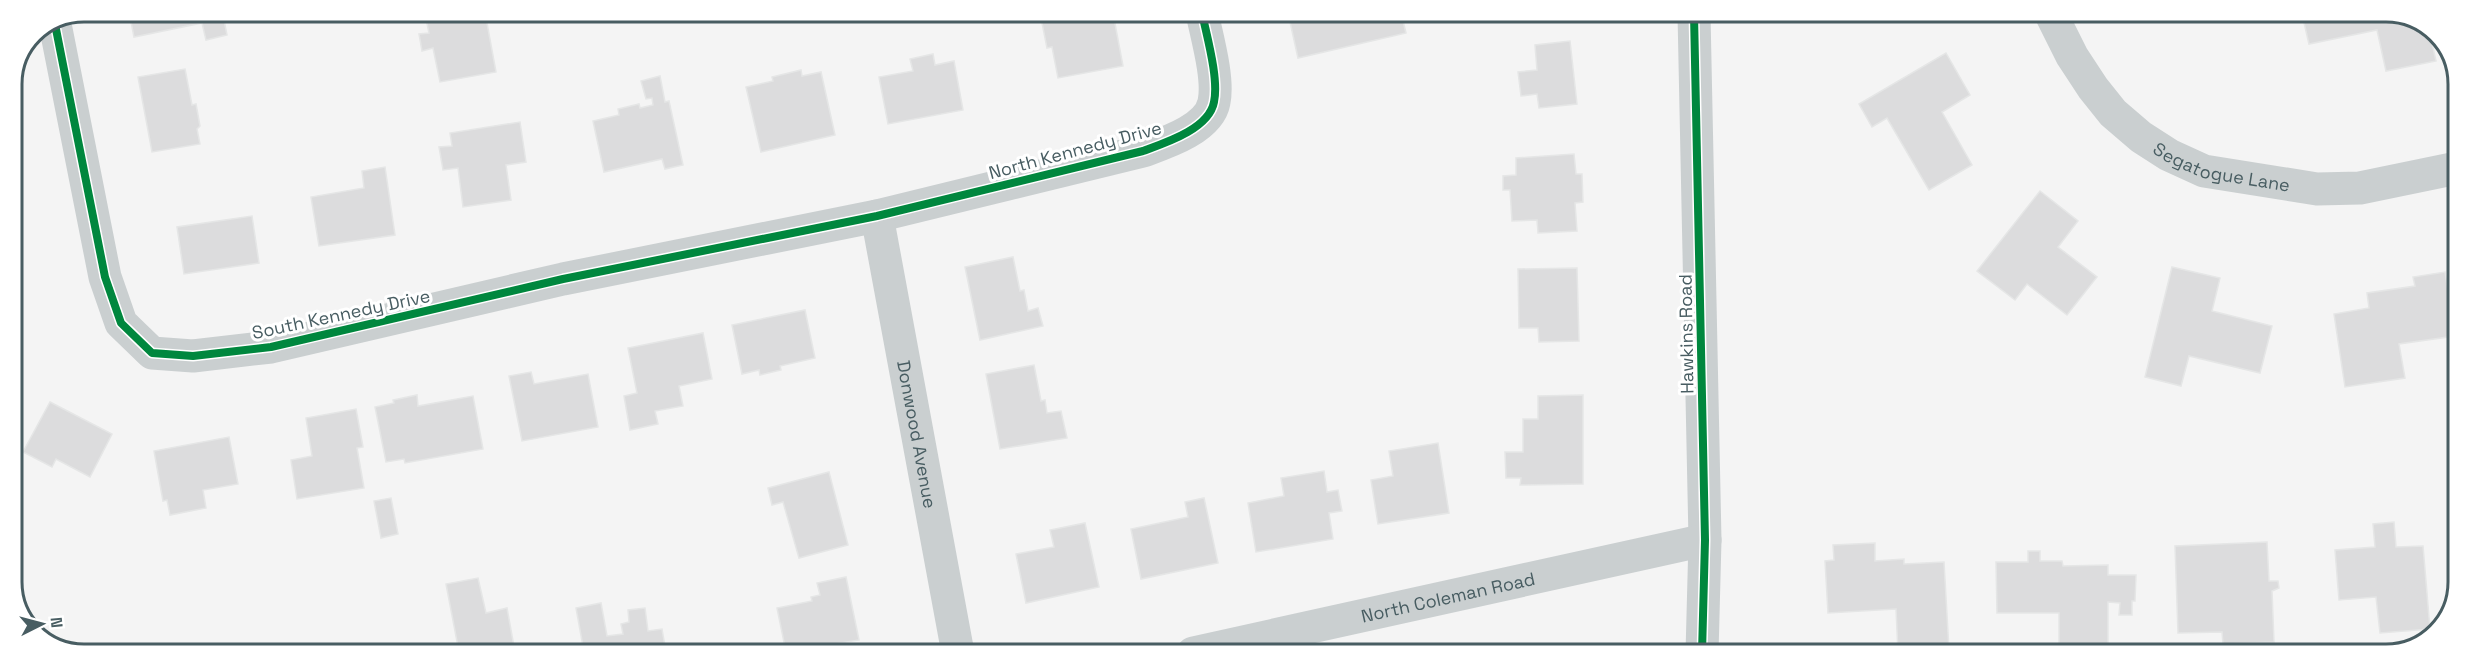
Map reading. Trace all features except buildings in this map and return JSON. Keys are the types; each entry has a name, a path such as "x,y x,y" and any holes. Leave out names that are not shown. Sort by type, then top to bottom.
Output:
{"street":[{"name":"North Kennedy Drive","path":"877,216 1143,151 1172,141 1200,124 1214,103 1213,70 1204,22"},
{"name":"Hawkins Road","path":"1694,22 1705,540 1702,644"},
{"name":"Segatogue Lane","path":"2055,22 2072,56 2113,113 2141,137 2204,171 2317,189 2360,188 2447,170"},
{"name":"South Kennedy Drive","path":"57,29 105,277 121,323 152,353 193,356 271,347 563,279 877,216"},
{"name":"Donwood Avenue","path":"877,216 957,644"},
{"name":"North Coleman Road","path":"1233,644 1705,540"}],"cycle path":[{"path":"56,30 105,277 121,323 152,353 193,356 271,347 563,279 877,216 1143,151 1185,134 1204,120 1210,112 1214,102 1215,82 1204,22"},
{"path":"1694,22 1705,540 1702,644"}]}
